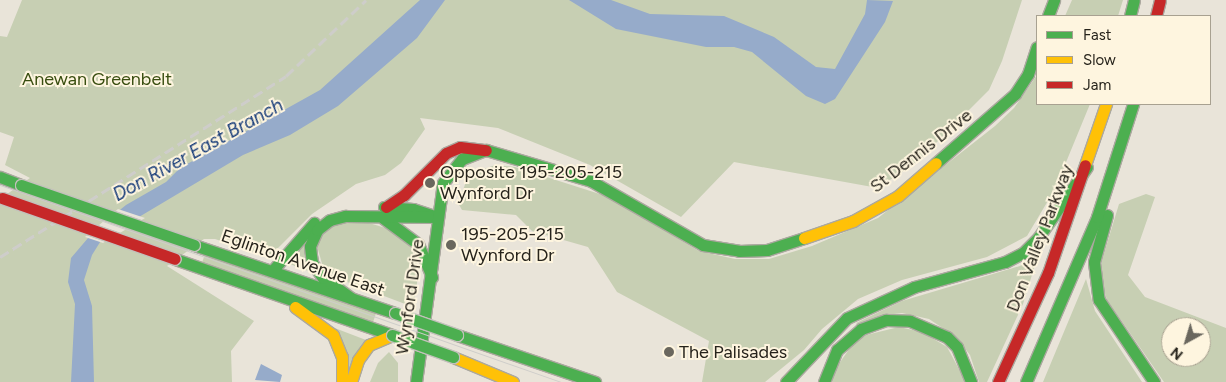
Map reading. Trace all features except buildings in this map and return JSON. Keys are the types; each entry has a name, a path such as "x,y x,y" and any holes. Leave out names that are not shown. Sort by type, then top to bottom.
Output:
{"main road":[{"path":"1048,15 1054,0"},
{"path":"1130,15 1134,0"},
{"path":"1156,15 1160,0"},
{"name":"St Dennis Drive","path":"382,211 404,195 446,153 460,147 486,150 591,181 703,245 739,251 767,250 853,221 898,196 1015,94 1028,74 1036,50"},
{"name":"Don Valley Parkway","path":"998,382 1048,273 1087,167 1106,105"},
{"path":"1026,382 1108,186 1133,105"},
{"path":"351,298 318,274 311,256 313,237 321,226 335,219 382,211 413,209 438,217 443,183 462,159 486,150"},
{"path":"786,382 823,340 847,318 914,287 1005,262 1022,253 1038,238 1087,167"},
{"name":"Eglinton Avenue East","path":"0,177 595,382"},
{"path":"1108,186 1107,217 1094,262 1094,280 1099,300 1154,382"},
{"path":"1,198 453,357 514,382"},
{"path":"272,271 314,223 330,212 345,208 382,211 418,244 432,277"},
{"name":"Wynford Drive","path":"416,382 432,277 438,217"},
{"path":"278,296 333,334 342,358 342,382"},
{"path":"801,382 819,353 862,310"},
{"path":"824,382 837,350 861,329 886,320 910,321 931,328 947,337 957,347 972,382"},
{"path":"351,382 358,360 369,345 392,336"}],"green space":[{"name":"Anewan Greenbelt","path":"22,0 1022,0 1002,61 989,90 918,161 878,188 734,162 681,217 590,165 498,128 420,118 425,129 401,163 385,175 356,184 312,214 269,257 215,239 204,239 167,266 254,321 231,351 232,382 0,382 0,199 30,178 5,165 14,137 0,132 0,36 7,37"},
{"path":"1072,0 1123,0 1118,15 1065,15"},
{"path":"1036,76 1036,105 1090,105 1055,189 1027,236 987,257 902,280 858,299 822,329 804,350 765,382 702,382 709,341 617,292 588,247 532,231 516,215 462,210 458,203 466,182 479,171 495,165 515,167 606,196 699,251 735,259 769,259 812,246 878,218 995,126 1014,108"},
{"path":"1146,194 1155,197 1128,275 1145,297 1197,317 1161,317 1161,367 1211,367 1211,322 1226,328 1226,382 1164,382 1107,300 1101,281 1102,260 1119,204"},
{"path":"343,223 369,223 389,229 411,247 419,271 413,307 342,280 323,267 317,246 320,237 332,226"},
{"path":"309,234 311,272 287,263"},
{"path":"1039,252 1023,304 987,382 979,382 970,355 956,337 929,319 902,313 886,315 859,326 856,323 902,301 1020,266"},
{"path":"205,254 376,313 373,322 202,263"},
{"path":"1086,279 1095,311 1142,382 1043,382"},
{"path":"332,327 366,340 350,370"},
{"path":"899,327 922,332 947,347 966,382 832,382 836,368 852,345 866,335"},
{"path":"389,352 398,363 398,382 370,382 378,363"}],"water":[{"path":"420,0 445,0 417,38 338,106 290,135 243,155 102,239 92,255 84,280 92,306 94,382 71,382 75,304 68,282 71,258 94,231 126,205 166,182 180,168 320,90"},
{"path":"569,0 611,0 650,14 724,16 774,37 816,67 835,69 865,14 867,0 893,1 885,22 835,99 825,104 806,96 752,52 734,47 706,47 616,29"},
{"path":"261,364 282,375 280,382 255,380"}],"pier":[{"path":"118,209 145,218 103,243 85,237"}],"tram line":[{"path":"0,185 561,382"}],"railway":[{"path":"0,257 286,76 366,0"}],"traffic: fast":[{"path":"1048,15 1054,0"},
{"path":"1130,15 1134,0"},
{"path":"936,163 1015,94 1028,74 1036,50"},
{"path":"1026,382 1097,217 1133,105"},
{"path":"416,382 443,183 462,159 486,150 591,181 703,245 739,251 767,250 804,238"},
{"path":"786,382 847,318 914,287 1005,262 1023,253 1038,238 1087,167"},
{"path":"0,177 21,185"},
{"path":"21,185 194,245"},
{"path":"384,207 413,209 432,215"},
{"path":"1107,215 1094,262 1099,300 1154,382"},
{"path":"351,298 323,278 312,263 310,246 317,230 330,220 345,216 438,217"},
{"path":"383,218 418,244 432,277"},
{"path":"272,271 314,223"},
{"path":"194,245 395,313"},
{"path":"175,259 392,335"},
{"path":"395,313 457,335"},
{"path":"824,382 837,350 861,329 886,320 910,321 947,337 957,347 971,382"},
{"path":"392,335 453,357"},
{"path":"457,335 595,382"}],"traffic: slow":[{"path":"1085,165 1106,105"},
{"path":"804,238 853,221 898,196 936,163"},
{"path":"295,307 333,335 342,357 342,382"},
{"path":"351,382 358,360 369,345 392,335"},
{"path":"453,357 513,382"}],"traffic: jam":[{"path":"1156,15 1160,0"},
{"path":"386,207 404,195 446,153 460,147 486,150"},
{"path":"998,382 1048,273 1085,165"},
{"path":"2,198 175,259"}],"place":[{"name":"Opposite 195-205-215 Wynford Dr","path":"430,183"},
{"name":"195-205-215 Wynford Dr","path":"451,245"},
{"name":"The Palisades","path":"669,352"}],"water label":[{"name":"Don River East Branch","path":"198,150"}]}
